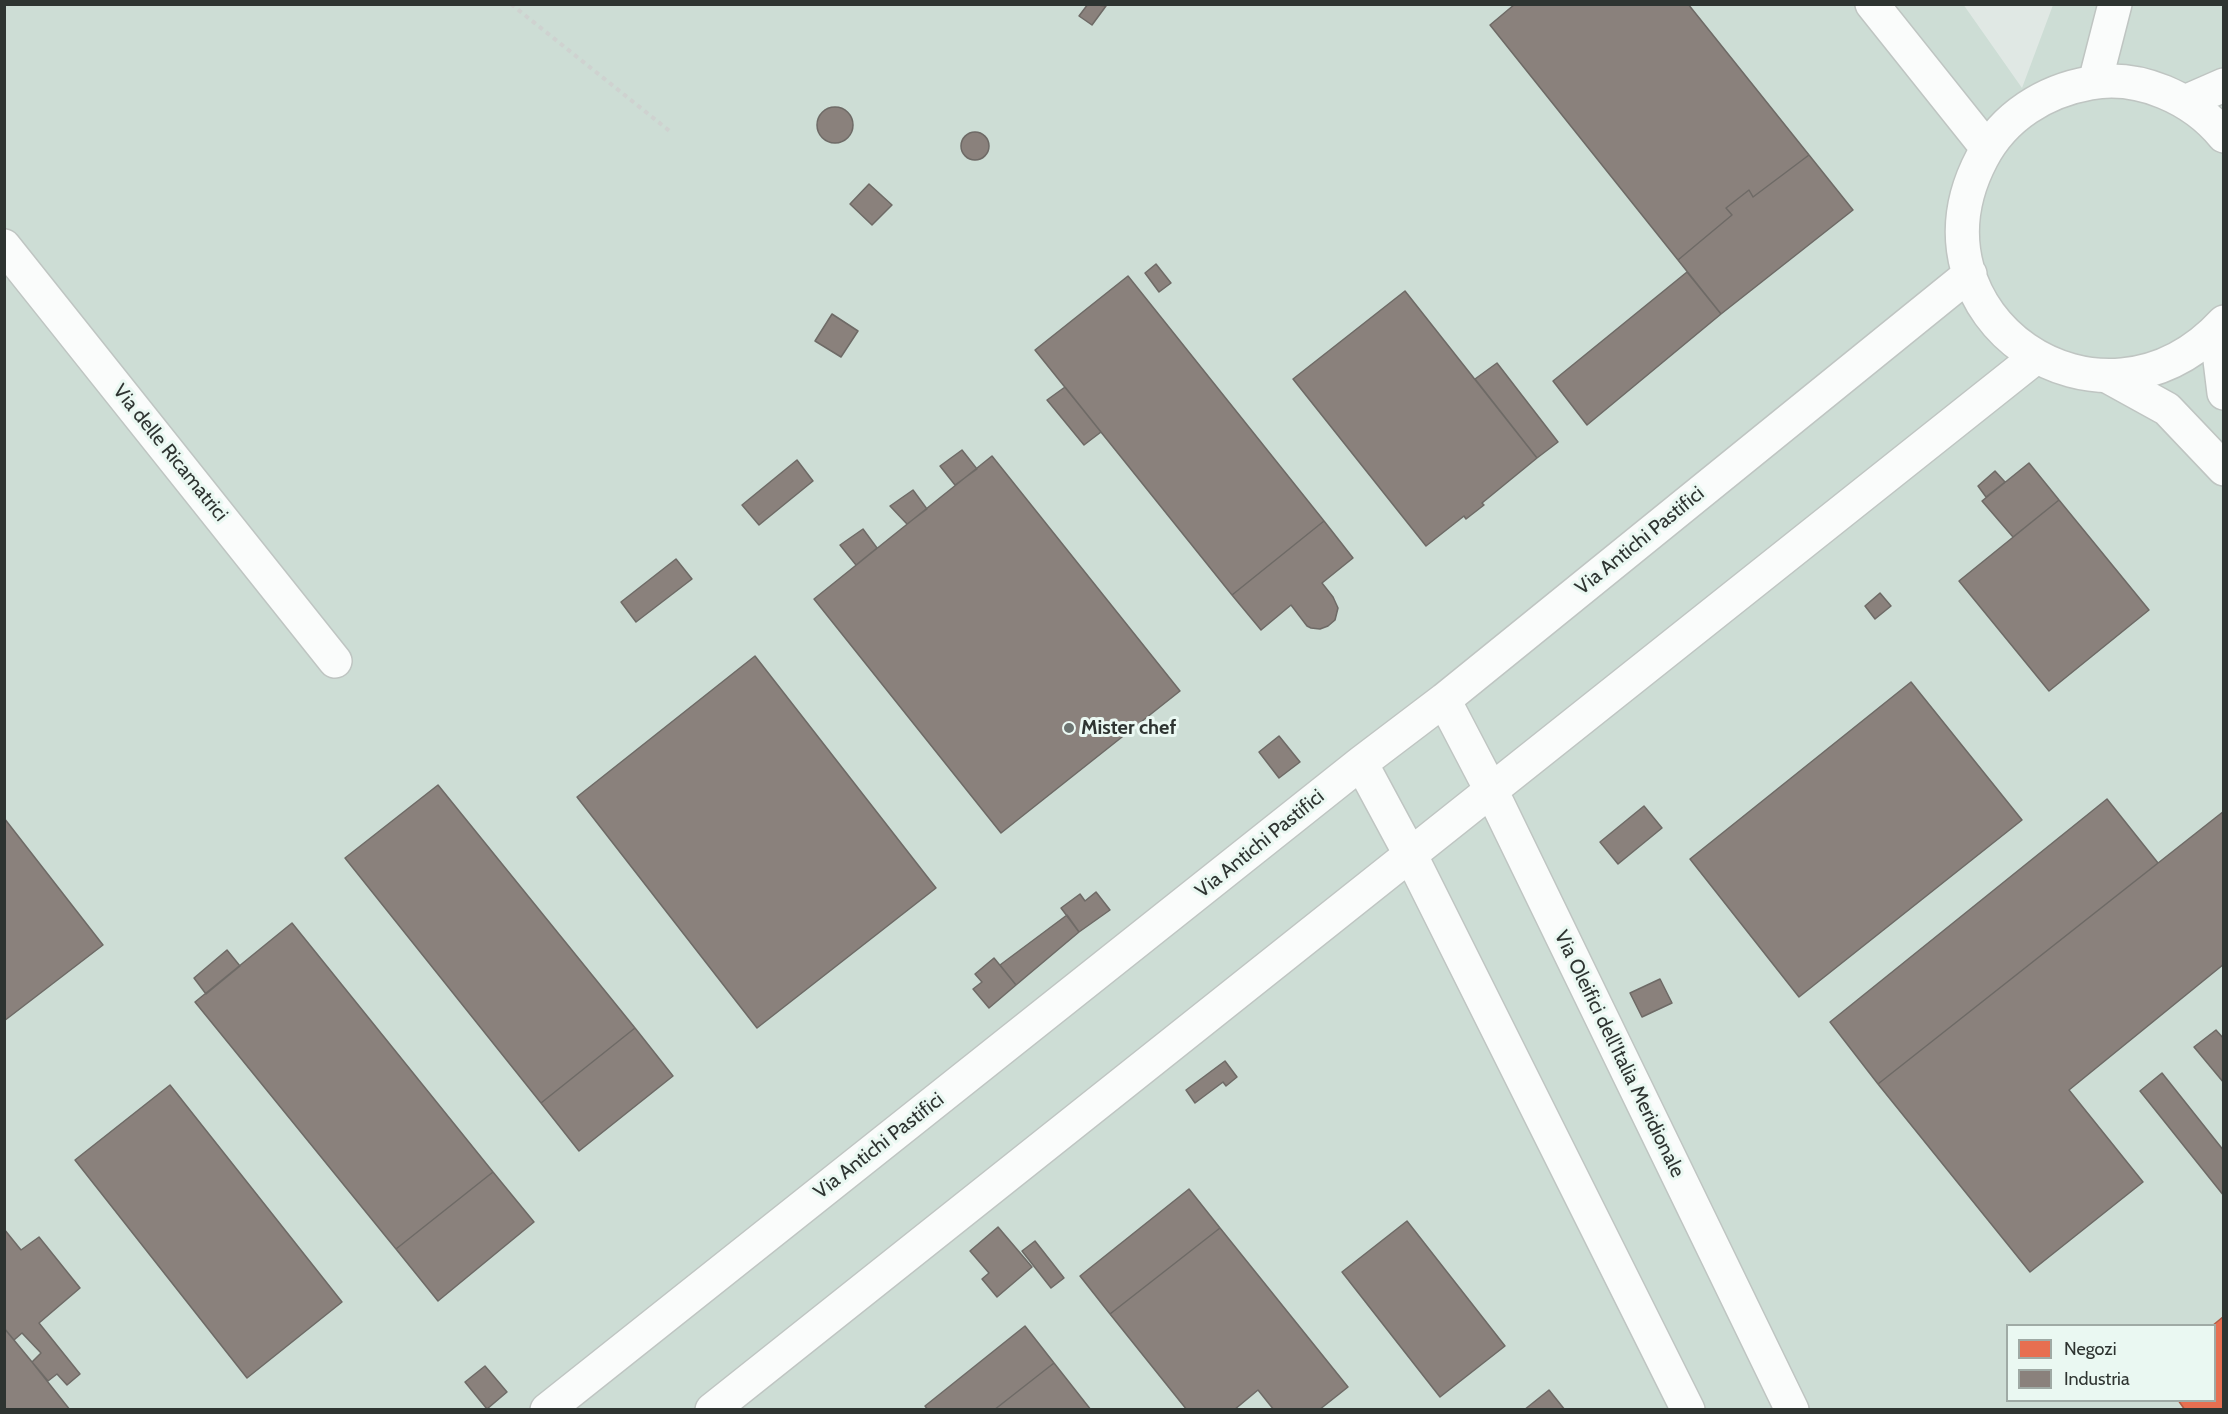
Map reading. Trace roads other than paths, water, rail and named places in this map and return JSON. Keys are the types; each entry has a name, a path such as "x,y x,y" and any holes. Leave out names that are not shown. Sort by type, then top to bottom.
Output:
{"street":[{"path":"1872,4 1987,148"},
{"path":"2095,82 2115,4"},
{"path":"2223,136 2203,114 2185,102 2157,89 2136,84 2095,82 2070,87 2045,97 2023,110 1987,148 1966,196 1963,222 1964,248 1970,274 1977,294 1989,313 2018,345 2036,357 2059,367 2083,375 2109,377 2136,374 2162,367 2186,355 2208,339 2223,322"},
{"path":"2185,102 2223,85"},
{"name":"Via delle Ricamatrici","path":"4,246 335,661"},
{"name":"Via Antichi Pastifici","path":"547,1410 1444,699 1970,274"},
{"path":"2223,332 2219,352 2223,393"},
{"path":"712,1410 2036,357"},
{"path":"2109,377 2167,409 2222,468"},
{"name":"Via Oleifici dell'Italia Meridionale","path":"1444,699 1491,790 1792,1410"},
{"path":"1361,763 1410,854 1688,1410"}],"place":[{"name":"Mister chef","path":"1069,728"}]}
